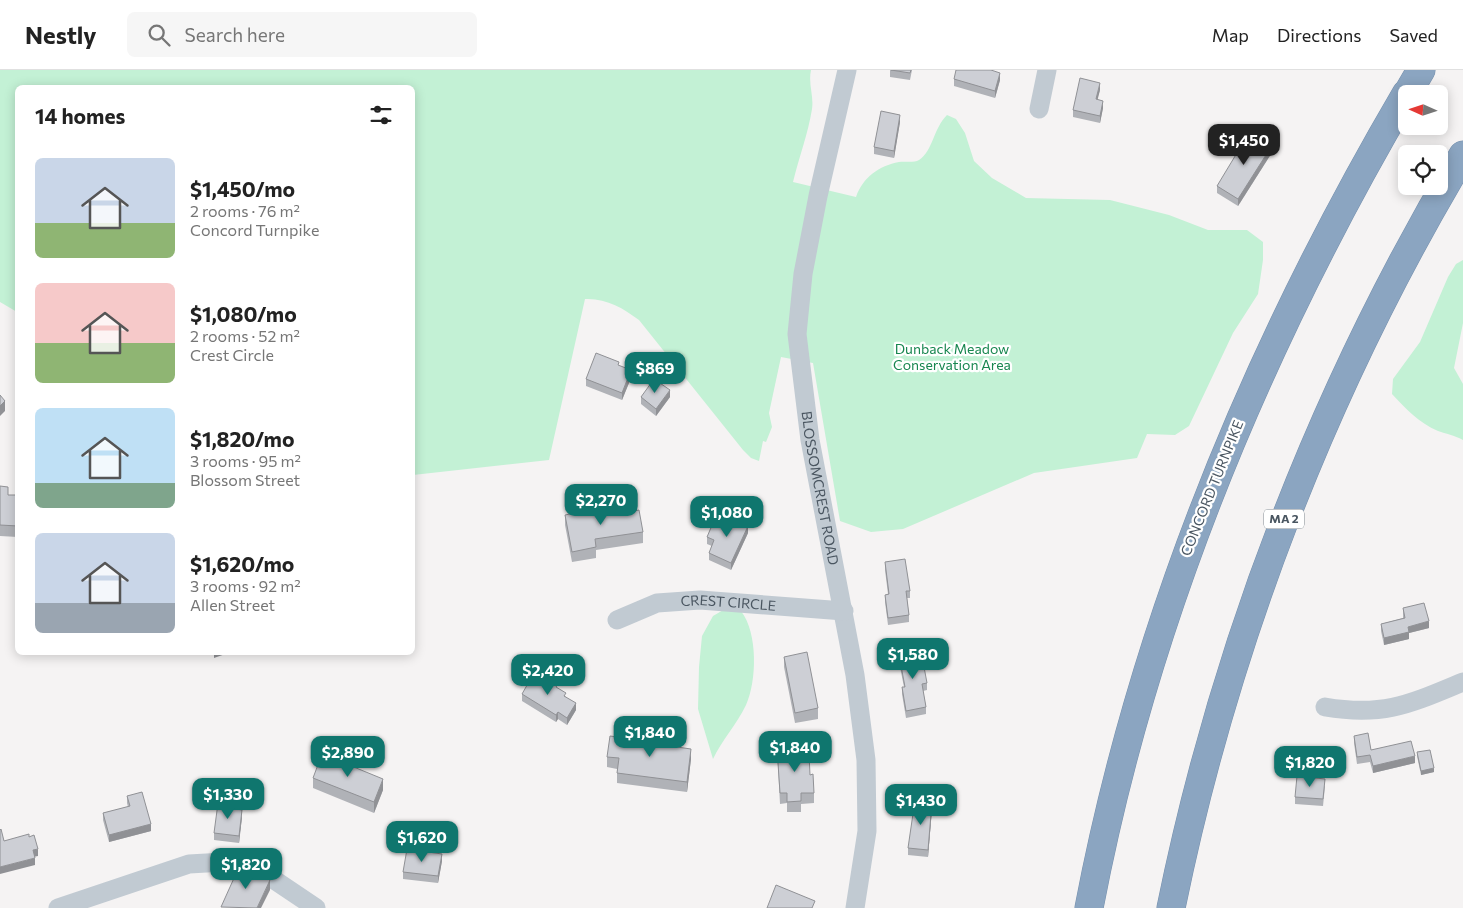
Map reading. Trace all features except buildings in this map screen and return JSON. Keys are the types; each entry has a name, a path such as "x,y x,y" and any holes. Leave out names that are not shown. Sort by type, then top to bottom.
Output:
{"highway":[{"name":"CONCORD TURNPIKE","path":"1412,85 1421,70"},
{"name":"CONCORD TURNPIKE","path":"1089,908 1112,801 1134,718 1178,577 1210,489 1289,310 1346,199 1398,108"},
{"name":"MA 2","path":"1171,908 1210,742 1247,623 1278,534 1314,448 1366,335 1421,228 1463,155"}],"street":[{"name":"BLOSSOMCREST ROAD","path":"847,70 818,196 803,274 797,334 810,440 856,675 866,760 867,831 855,908"},
{"path":"1038,109 1047,70"},
{"name":"CREST CIRCLE","path":"616,620 657,603 700,600 844,611"},
{"path":"1326,708 1352,711 1387,710 1408,705 1463,682"},
{"path":"58,908 189,864 224,862 264,873 316,908"}],"green space":[{"name":"Dunback Meadow Conservation Area","path":"0,70 811,70 812,109 793,182 856,197 867,178 878,170 899,162 917,161 924,156 947,115 956,119 965,133 974,161 992,178 1026,198 1110,200 1169,215 1208,230 1247,230 1263,242 1263,260 1258,294 1233,333 1189,426 1175,435 1147,434 1137,458 1034,473 903,529 871,532 840,521 813,363 781,357 769,413 772,427 766,442 763,441 759,461 751,458 743,450 639,320 614,305 593,299 585,299 549,460 415,475 415,85 15,85 15,311 0,302"},
{"path":"1463,260 1463,323 1454,368 1463,384 1463,440 1425,424 1407,410 1392,394 1393,379 1420,342 1448,277 1456,264"},
{"path":"725,609 741,611 747,620 753,644 754,671 750,695 746,705 713,759 698,709 699,667 702,636 713,616"}]}
